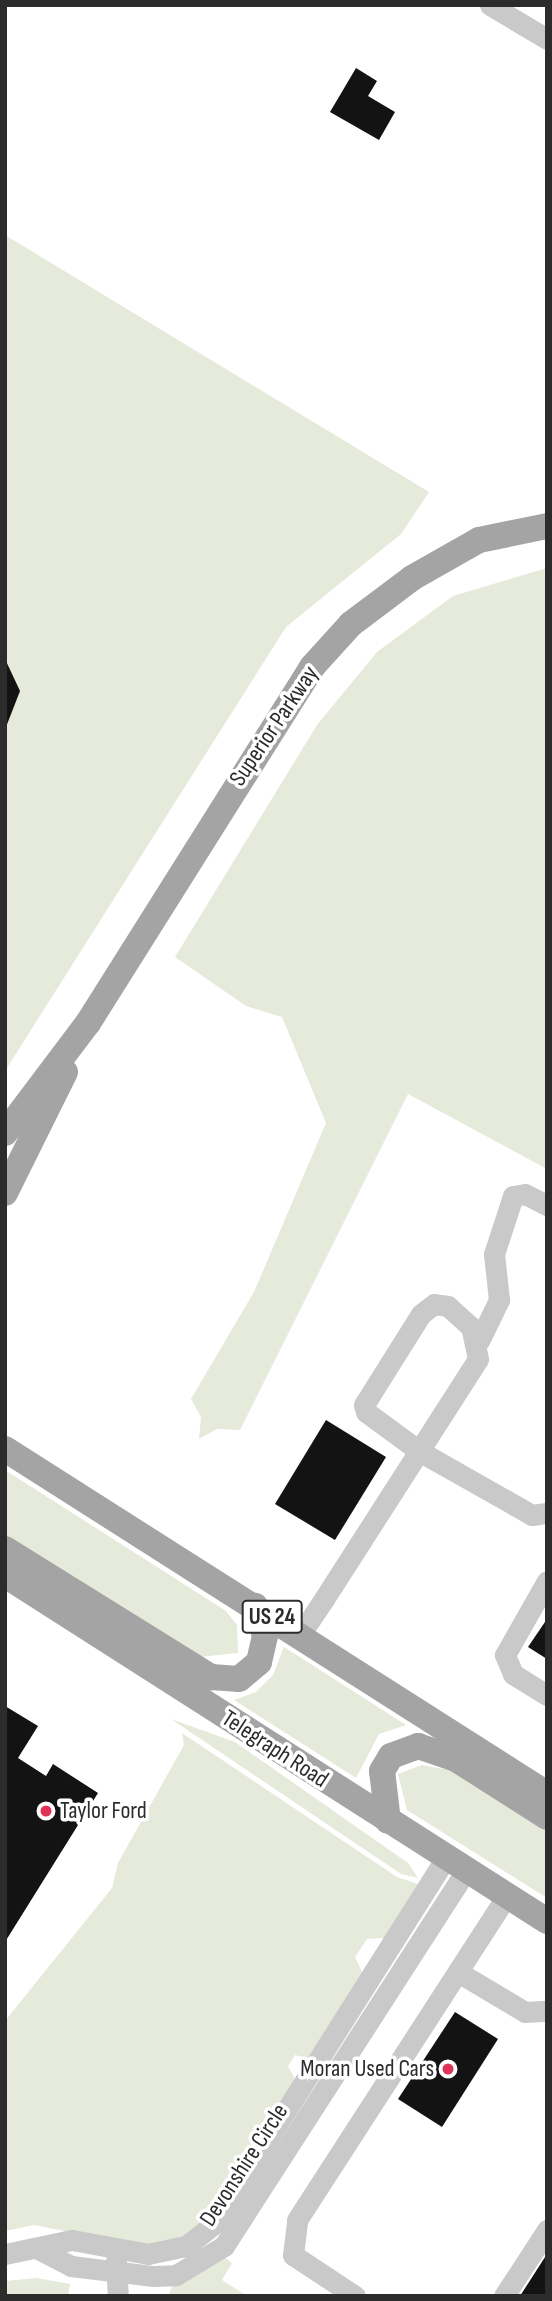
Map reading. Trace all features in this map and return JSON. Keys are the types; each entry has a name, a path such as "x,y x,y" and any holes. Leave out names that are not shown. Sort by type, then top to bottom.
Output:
{"main road":[{"name":"Superior Parkway","path":"5,1133 88,1023 249,762 312,667 351,624 412,578 479,540 547,526"},
{"name":"Superior Parkway","path":"5,1193 88,1023"},
{"name":"US 24","path":"5,1448 547,1794"},
{"path":"5,1549 211,1677 239,1679 259,1662 265,1635 254,1606"},
{"name":"Telegraph Road","path":"5,1575 547,1921"},
{"path":"388,1821 382,1771 391,1756 418,1746 456,1759 547,1817"}],"street":[{"path":"490,5 547,39"},
{"path":"300,1635 478,1359 479,1341 499,1300 494,1254 513,1196 525,1194 547,1205"},
{"path":"479,1341 460,1314 434,1304 421,1314 363,1405 371,1420 419,1451 532,1515 547,1513"},
{"path":"547,1581 505,1655 513,1674 547,1695"},
{"name":"Devonshire Circle","path":"5,2254 72,2240 148,2254 186,2246 215,2223 312,2070 456,1864"},
{"name":"Devonshire Circle","path":"38,2249 71,2266 116,2273 155,2286 224,2246 329,2083 456,1864"},
{"path":"355,2296 293,2255 297,2220 507,1896"},
{"path":"458,1972 525,2012 547,2011"},
{"path":"312,2070 329,2083"},
{"path":"504,2296 547,2230"},
{"path":"116,2249 118,2296"},
{"path":"148,2254 155,2286"}],"green space":[{"path":"5,235 429,492 401,534 286,627 5,1071"},
{"path":"547,568 547,1169 408,1094 240,1430 217,1429 199,1439 201,1417 191,1399 254,1292 326,1123 282,1017 246,1006 175,957 317,725 377,652 453,596"},
{"path":"5,1470 226,1611 237,1625 238,1653 199,1657 5,1543"},
{"path":"284,1647 406,1725 379,1734 356,1778 234,1700 256,1692 273,1675"},
{"path":"171,1719 235,1742 408,1863 418,1878 401,1874"},
{"path":"182,1733 397,1877 418,1884 385,1938 367,1939 355,1957 362,1972 310,2059 295,2055 288,2066 295,2079 212,2216 190,2234 145,2247 34,2225 5,2231 5,2021 112,1888 118,1863 184,1745"},
{"path":"422,1765 460,1772 547,1828 547,1898 407,1810 398,1774"},
{"path":"221,2255 232,2263 222,2280 247,2296 169,2296 172,2285"},
{"path":"36,2278 70,2284 68,2296 5,2296 5,2281"}],"building":[{"path":"356,68 377,81 368,96 395,112 379,140 330,112"},
{"path":"5,659 20,691 6,727 5,727"},
{"path":"326,1420 386,1457 335,1540 275,1504"},
{"path":"547,1619 547,1659 528,1647"},
{"name":"Taylor Ford","path":"5,1706 38,1726 18,1758 46,1776 53,1764 98,1793 5,1942"},
{"name":"Moran Used Cars","path":"455,2012 498,2039 442,2127 398,2099"},
{"path":"547,2254 547,2296 520,2296"}],"place":[{"name":"Taylor Ford","path":"46,1811"},
{"name":"Moran Used Cars","path":"448,2069"}]}
